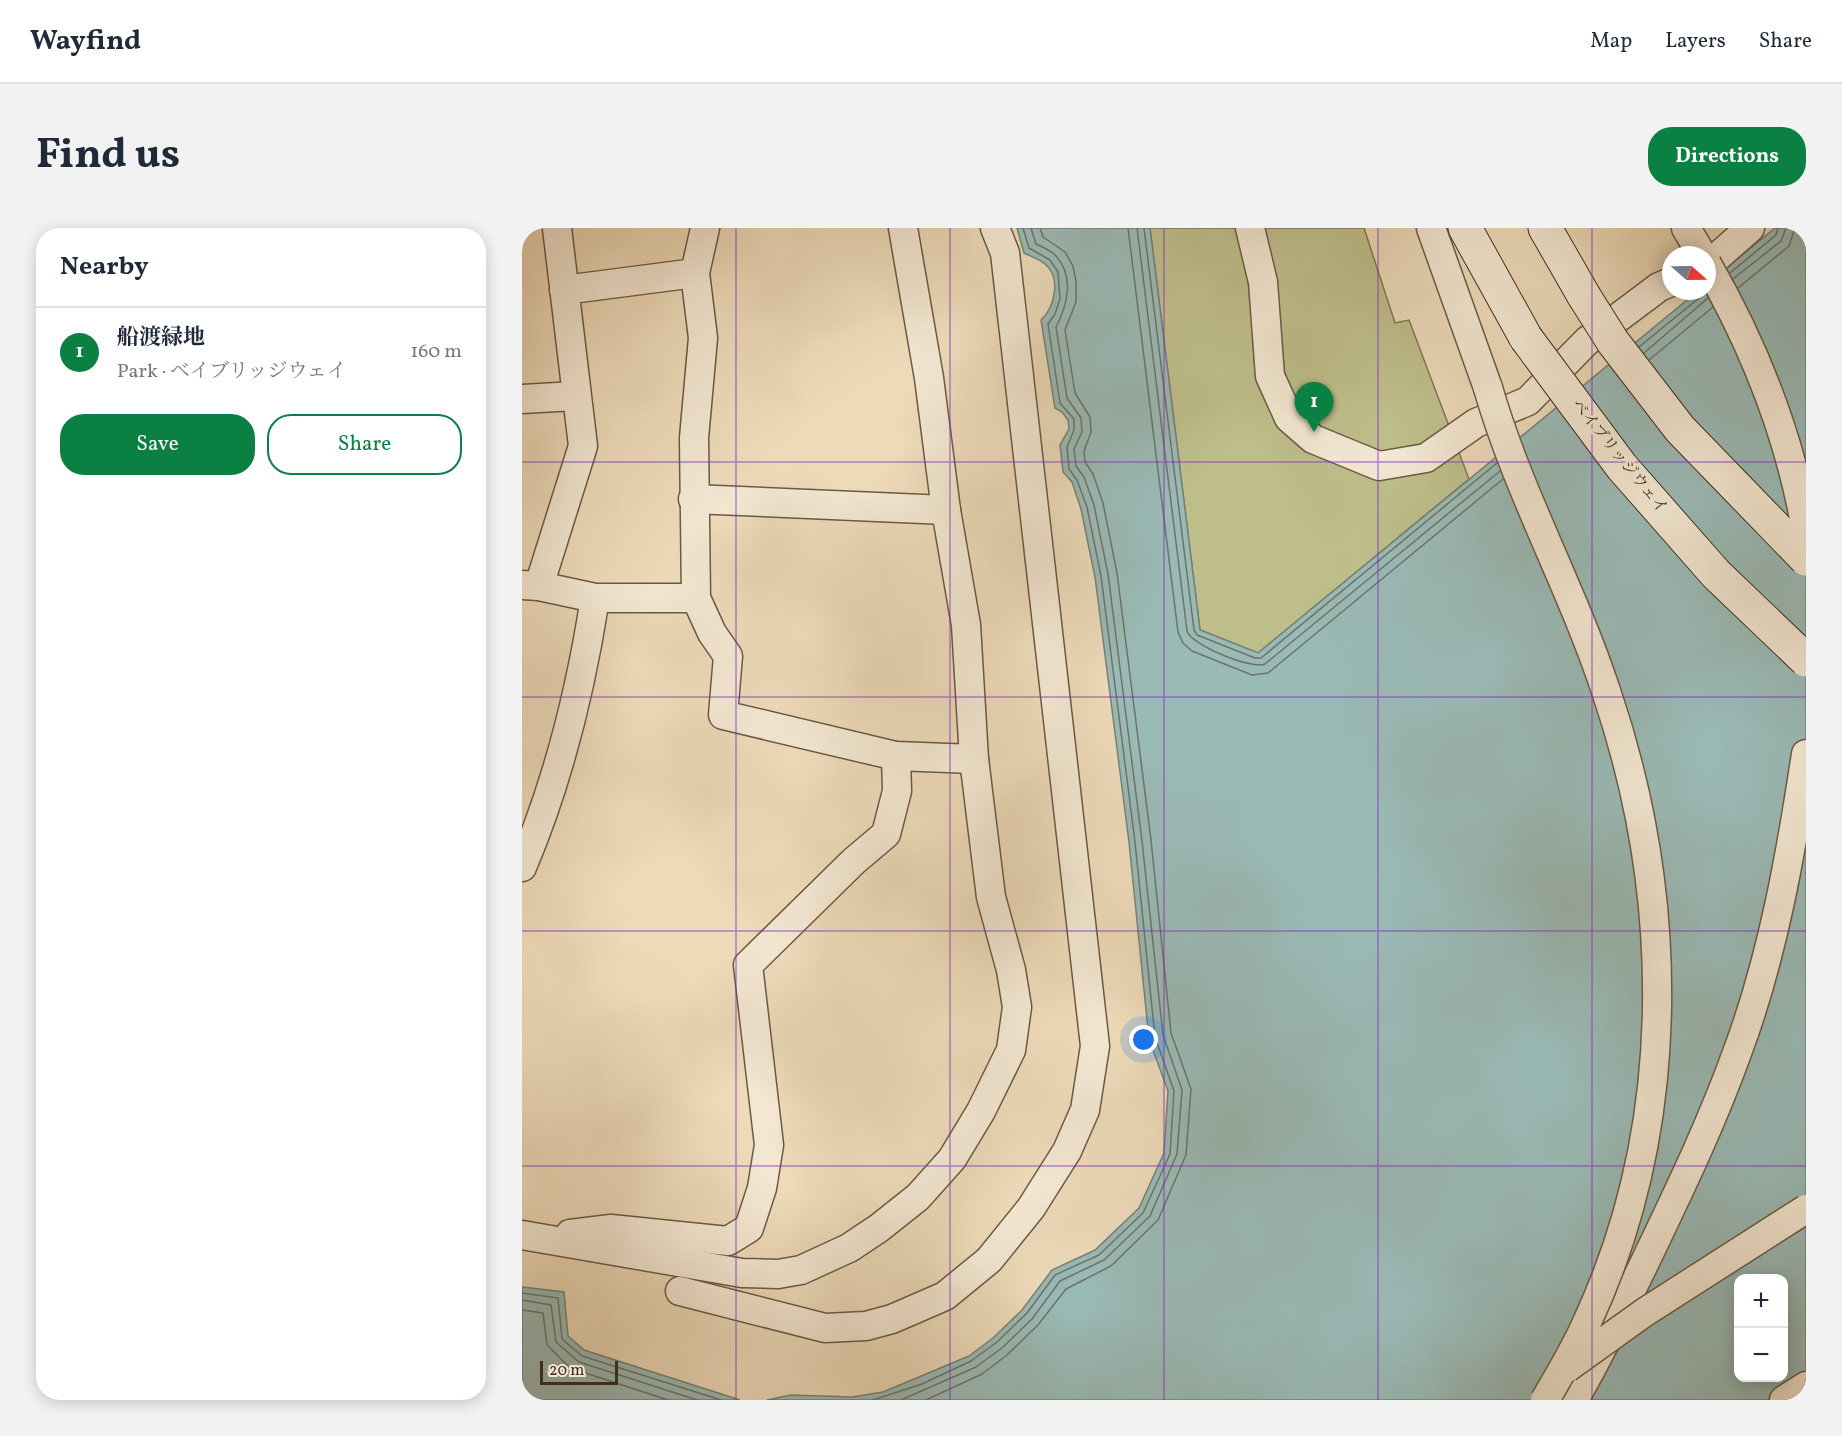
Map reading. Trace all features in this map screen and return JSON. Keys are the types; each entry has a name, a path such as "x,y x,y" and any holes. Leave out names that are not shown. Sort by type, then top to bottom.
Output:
{"street":[{"path":"557,228 575,396 583,446 530,586 595,598 696,598"},
{"path":"705,228 695,273 703,338 694,438 696,598 712,633 728,656 723,715 896,756 974,759"},
{"path":"531,1236 742,1273 778,1274 801,1270 849,1248 918,1197 952,1159 981,1111 1011,1050 1017,1006 1011,970 991,897 974,759 966,625 946,510 929,378 903,228"},
{"path":"680,1291 825,1328 866,1326 892,1319 945,1296 990,1260 1031,1208 1067,1151 1085,1110 1095,1046 1005,254 995,228"},
{"path":"1250,228 1263,282 1270,376 1289,418 1313,439 1379,466 1426,458 1476,423 1528,401 1587,341 1662,286"},
{"path":"1431,228 1516,465 1606,691 1643,823 1657,927 1653,1086 1640,1163 1617,1245 1588,1320 1545,1400"},
{"name":"ベイブリッジウェイ","path":"1465,228 1526,338 1630,476 1716,574 1806,660"},
{"path":"1545,228 1613,342 1680,429 1806,559"},
{"path":"1686,228 1697,246"},
{"path":"1716,257 1750,228"},
{"path":"564,290 695,273"},
{"path":"1716,280 1730,303 1772,403 1798,480 1806,530"},
{"path":"522,399 575,396"},
{"path":"693,499 946,510"},
{"path":"522,867 555,773 584,670 595,598"},
{"path":"1574,1400 1604,1348 1669,1212 1738,1049 1771,938 1795,826 1806,754"},
{"path":"531,1236 611,1229 728,1241 750,1228 762,1188 769,1145 748,965 854,861 885,834 897,791 896,756"},
{"path":"1529,1400 1600,1343 1806,1209"},
{"path":"1784,1400 1806,1386"}],"green space":[{"path":"1150,228 1364,228 1395,323 1409,320 1469,479 1258,653 1200,630"}],"water":[{"path":"1017,228 1150,228 1200,630 1258,653 1687,300 1716,300 1716,277 1775,228 1806,228 1806,1400 767,1400 791,1395 852,1397 883,1392 969,1356 993,1338 1022,1310 1052,1270 1095,1250 1139,1208 1164,1153 1168,1091 1149,1039 1129,842 1095,577 1081,509 1072,482 1063,472 1060,445 1069,429 1068,420 1062,412 1055,408 1041,320 1050,308 1055,285 1050,270 1037,259 1024,253"},
{"path":"522,1287 564,1292 568,1336 584,1350 740,1400 522,1400"}],"place":[{"name":"船渡緑地","path":"1314,432"}]}
